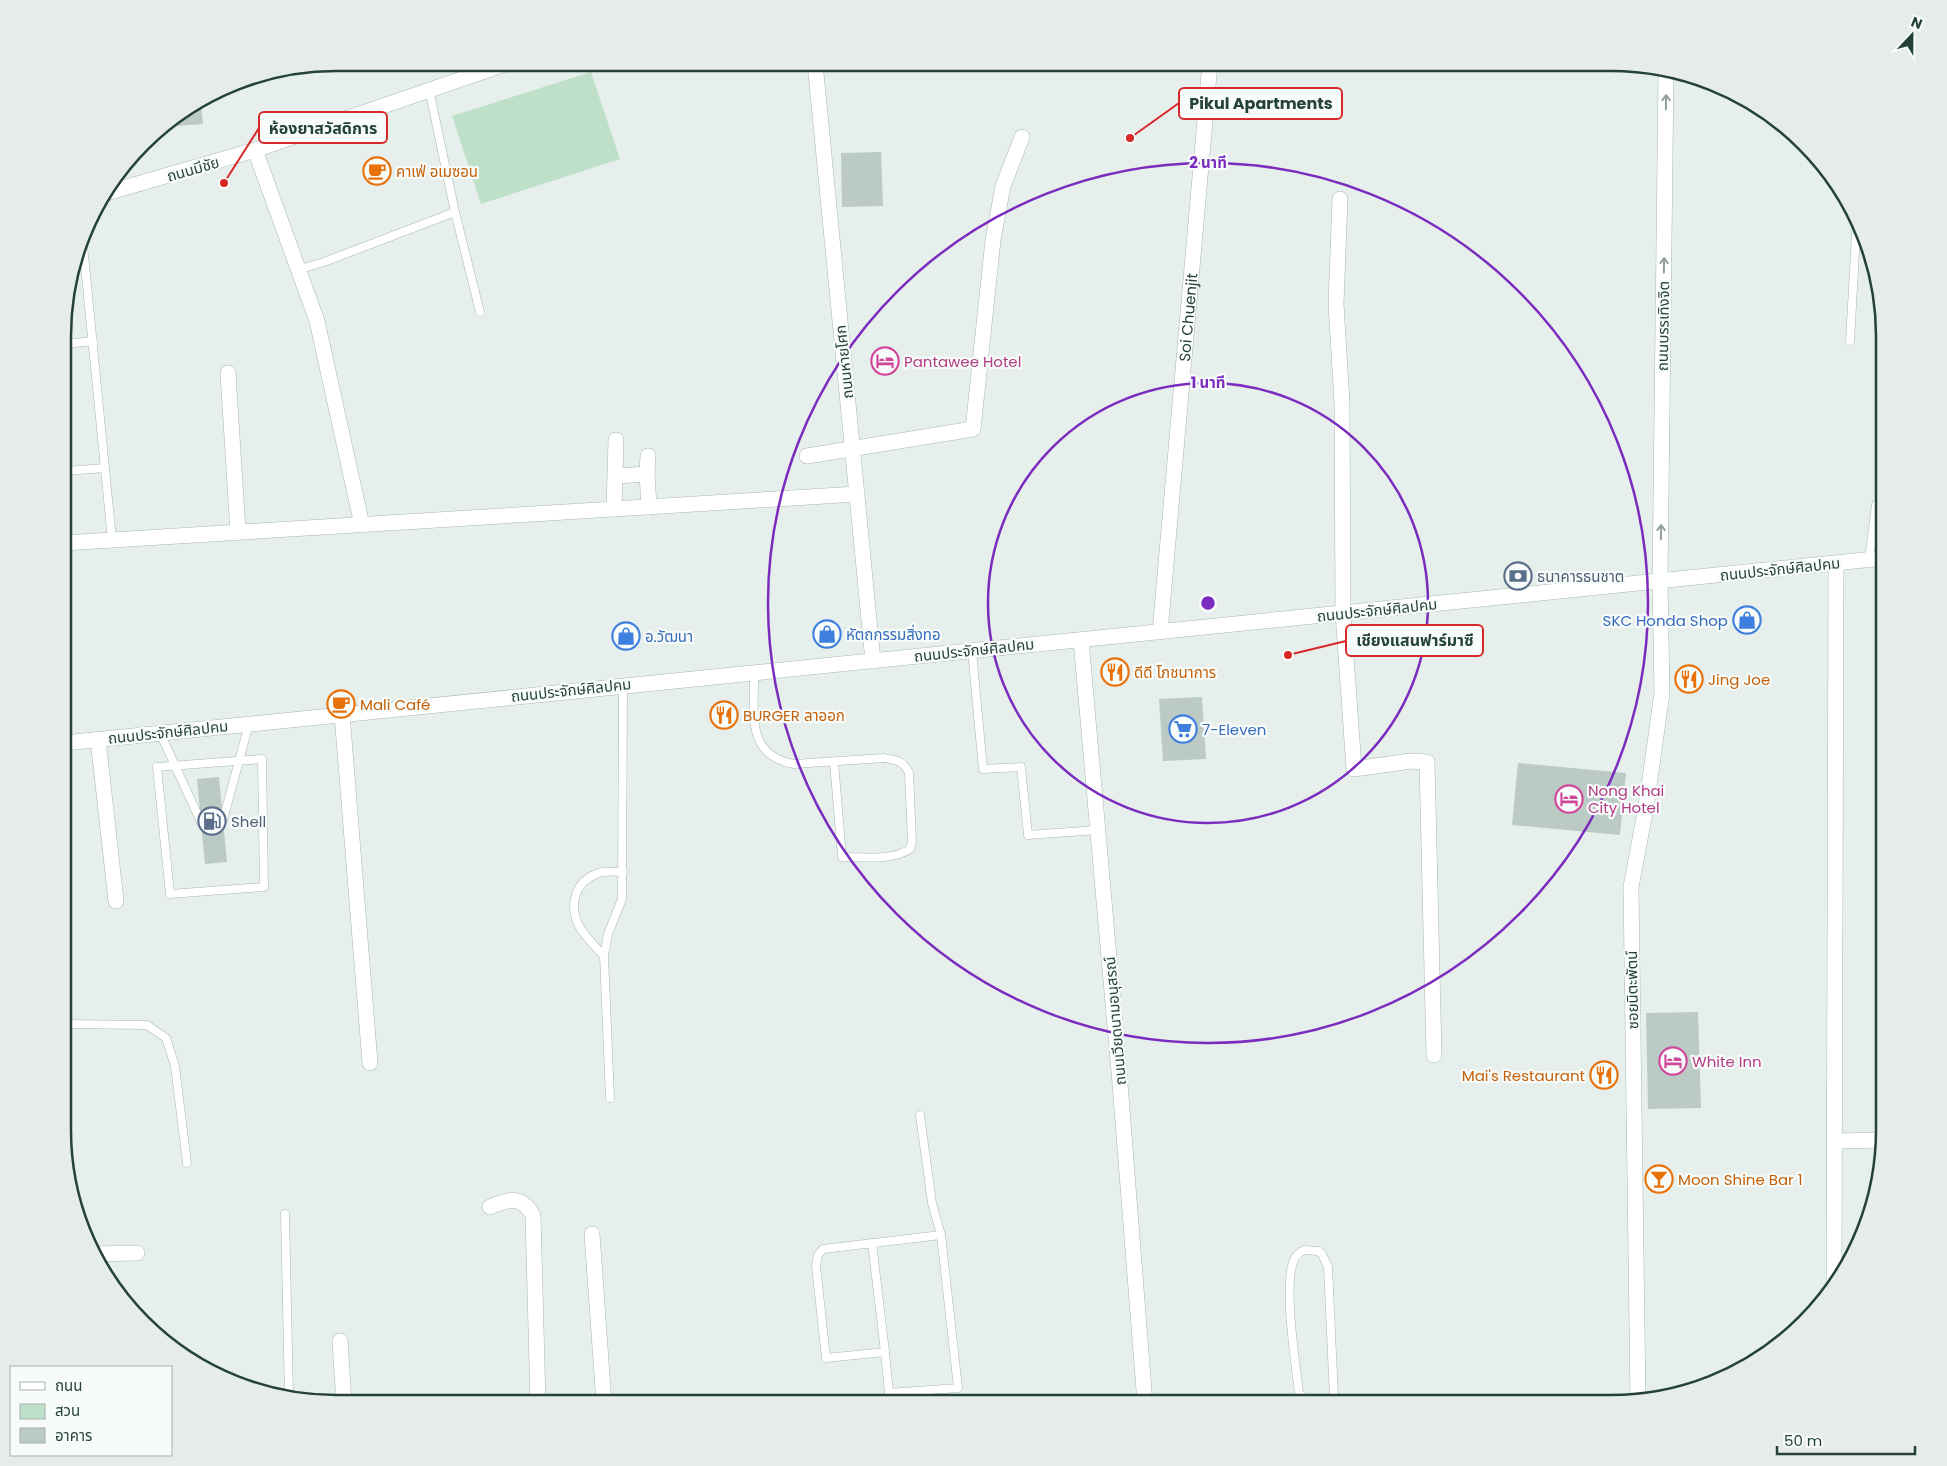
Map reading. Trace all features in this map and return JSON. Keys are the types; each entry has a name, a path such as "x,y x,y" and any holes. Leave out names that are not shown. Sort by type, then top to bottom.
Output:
{"street":[{"name":"ถนนมีชัย","path":"115,191 256,150 475,71"},
{"name":"ถนนหายโศก","path":"816,71 873,661"},
{"name":"Soi Chuenjit","path":"1160,632 1209,71"},
{"name":"ถนนบรรเทิงจิต","path":"1660,581 1666,77"},
{"path":"807,456 973,429 993,240 1003,186 1022,137"},
{"path":"256,150 317,320 362,525"},
{"path":"1340,199 1336,304 1342,403 1343,613 1354,769 1411,761 1427,762 1434,1055"},
{"path":"228,373 238,532"},
{"path":"614,509 616,440"},
{"path":"648,456 649,507"},
{"path":"616,476 647,474"},
{"path":"71,543 857,494"},
{"name":"ถนนประจักษ์ศิลปคม","path":"71,742 1876,559"},
{"path":"1834,1272 1836,563"},
{"name":"ซอยนิตะพัตน์","path":"1638,1393 1630,886 1646,807 1662,693 1660,581"},
{"name":"ถนนเวียดนามอนุสรณ์","path":"1081,640 1119,1061 1144,1395"},
{"path":"342,714 370,1063"},
{"path":"98,739 116,900"},
{"path":"1835,1141 1875,1140"},
{"path":"490,1207 503,1200 514,1200 529,1207 533,1215 538,1395"},
{"path":"592,1234 603,1395"},
{"path":"103,1254 137,1253"},
{"path":"340,1341 343,1395"}],"lane":[{"path":"429,89 455,212 480,312"},
{"path":"298,270 324,262 455,212"},
{"path":"1850,341 1856,235"},
{"path":"84,254 112,540"},
{"path":"71,343 93,341"},
{"path":"71,470 105,468"},
{"path":"1868,560 1876,505"},
{"path":"972,651 984,769 1021,767 1028,836 1098,830"},
{"path":"754,672 756,731 762,747 770,756 781,762 794,764 884,758 897,760 906,765 909,772 912,841 910,849 903,854 892,856 842,857 834,762"},
{"path":"610,1098 604,956 608,934 622,898 623,685"},
{"path":"160,733 201,822 223,820 249,724"},
{"path":"262,759 264,887 170,894 157,768 240,760 262,759"},
{"path":"604,956 579,927 575,915 575,894 581,884 597,873 622,872"},
{"path":"71,1024 147,1025 166,1038 175,1066 187,1163"},
{"path":"872,1243 889,1393 958,1388 941,1235 932,1203 920,1115"},
{"path":"285,1214 289,1391"},
{"path":"885,1352 826,1358 816,1266 818,1255 823,1249 941,1235"},
{"path":"1301,1395 1299,1393 1289,1291 1295,1258 1304,1250 1318,1251 1322,1254 1328,1267 1334,1395"}],"green space":[{"path":"591,72 620,159 481,204 452,116"}],"building":[{"path":"201,109 203,124 175,126"},
{"path":"881,152 883,206 842,207 841,153"},
{"name":"7-Eleven","path":"1202,697 1206,759 1163,761 1159,699"},
{"name":"Nong Khai City Hotel","path":"1518,763 1626,773 1620,835 1512,825"},
{"name":"Shell","path":"219,777 227,862 205,864 197,779"},
{"name":"White Inn","path":"1698,1012 1701,1108 1648,1109 1646,1013"}],"place":[{"name":"Pikul Apartments","path":"1130,138"},
{"name":"คาเฟ่ อเมซอน","path":"377,171"},
{"name":"ห้องยาสวัสดิการ","path":"224,183"},
{"name":"Pantawee Hotel","path":"885,361"},
{"name":"ธนาคารธนชาต","path":"1518,576"},
{"name":"SKC Honda Shop","path":"1747,620"},
{"name":"หัตถกรรมสิ่งทอ","path":"827,634"},
{"name":"อ.วัฒนา","path":"626,636"},
{"name":"เชียงแสนฟาร์มาซี","path":"1288,655"},
{"name":"ดีดี โภชนาการ","path":"1115,672"},
{"name":"Jing Joe","path":"1689,679"},
{"name":"Mali Café","path":"341,704"},
{"name":"BURGER ลาออก","path":"724,715"},
{"name":"7-Eleven","path":"1183,729"},
{"name":"Nong Khai City Hotel","path":"1569,799"},
{"name":"Shell","path":"212,821"},
{"name":"White Inn","path":"1673,1061"},
{"name":"Mai's Restaurant","path":"1604,1075"},
{"name":"Moon Shine Bar 1","path":"1659,1179"}]}
